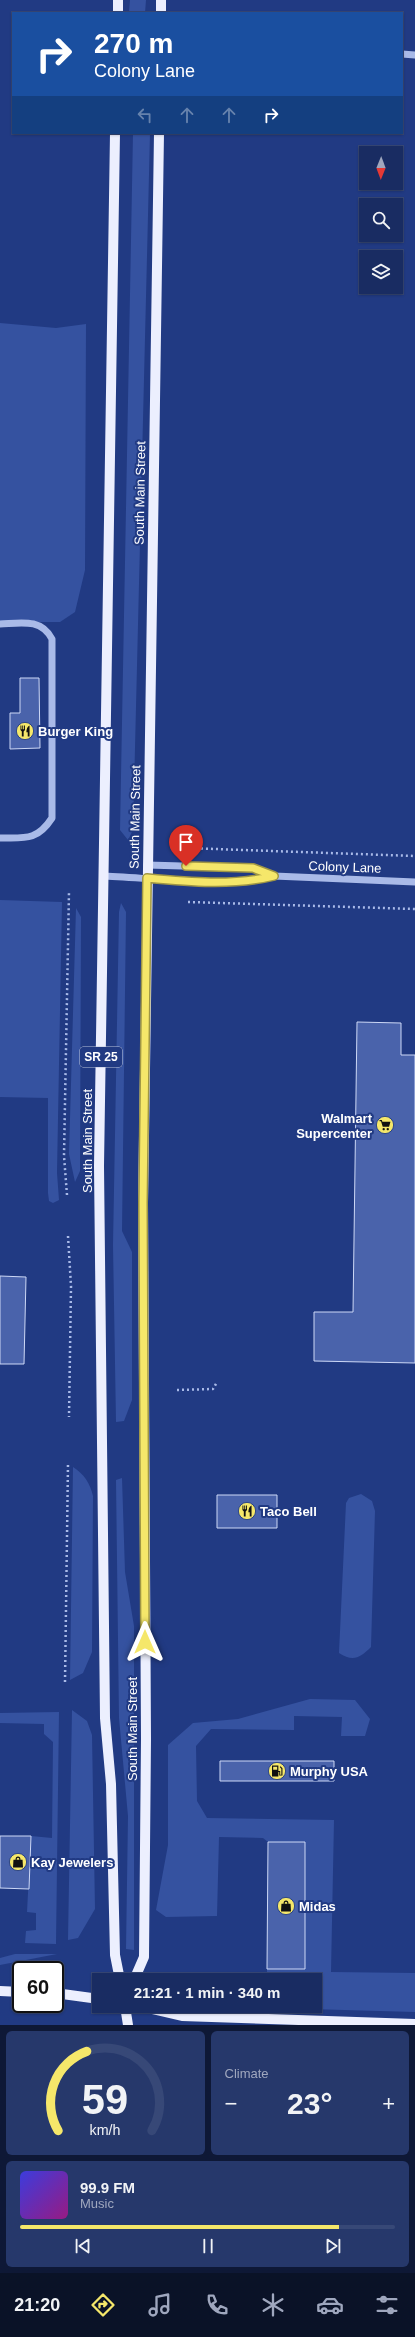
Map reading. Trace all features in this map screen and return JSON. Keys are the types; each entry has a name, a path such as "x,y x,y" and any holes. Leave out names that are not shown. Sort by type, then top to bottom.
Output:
{"main road":[{"path":"118,0 118,12"},
{"path":"161,12 162,0"},
{"name":"South Main Street","path":"115,134 99,1174 104,1688 111,1784 114,1955 118,1973"},
{"name":"South Main Street","path":"137,1973 144,1957 146,1739 143,1203 159,134"},
{"path":"0,1991 12,1992"},
{"path":"64,1995 92,1998"},
{"path":"126,2013 128,2025"},
{"path":"169,2013 182,2016 415,2024"}],"street":[{"path":"403,54 415,54"},
{"path":"0,624 38,624 47,630 52,639 52,818 44,829 30,838 0,838"},
{"name":"Colony Lane","path":"147,865 253,868 274,876"},
{"name":"Colony Lane","path":"104,876 186,882 252,881 274,876 415,882"}],"path":[{"path":"186,859 186,848 415,856"},
{"path":"67,1195 64,1156 70,891"},
{"path":"188,902 415,909"},
{"path":"68,1236 71,1286 69,1417"},
{"path":"177,1390 213,1389 217,1382"},
{"path":"65,1682 68,1463"}],"shaded area":[{"path":"130,0 146,0 145,12 129,12"},
{"path":"133,134 150,134 133,830 128,840 120,830"},
{"path":"0,323 56,328 86,324 85,570 75,612 60,622 0,622"},
{"path":"0,900 62,902 57,1173 59,1200 53,1203 49,1201 48,1193 48,1098 0,1097"},
{"path":"121,903 126,912 122,1231 132,1252 132,1400 124,1421 116,1422 113,1245 119,912"},
{"path":"76,908 81,917 80,1171 75,1182 69,1154"},
{"path":"73,1467 86,1479 93,1496 92,1652 83,1673 70,1680"},
{"path":"122,1478 125,1572 134,1626 134,1950 126,1949 128,1816 119,1718 116,1480"},
{"path":"361,1494 372,1501 375,1511 371,1647 360,1656 352,1658 339,1653 346,1503 349,1498"},
{"path":"310,1699 355,1700 370,1719 365,1736 341,1736 342,1717 294,1716 294,1730 211,1729 196,1746 197,1801 207,1818 334,1820 331,1972 415,1973 415,2012 322,2009 322,1973 267,1973 305,1843 268,1842 263,1838 219,1837 217,1916 166,1917 156,1910 168,1845 168,1745 193,1723 238,1719"},
{"path":"72,1710 87,1721 92,1735 95,1909 78,1938 68,1940"},
{"path":"59,1712 56,1944 25,1943 26,1931 36,1930 36,1913 27,1912 31,1836 52,1838 53,1742 44,1734 44,1724 0,1723 0,1713"},
{"path":"15,1954 57,1954 21,1961 12,1961 12,1963 0,1965 0,1958"}],"building":[{"name":"Burger King","path":"20,678 39,678 40,748 10,749 10,713 20,713"},
{"name":"Walmart Supercenter","path":"357,1022 401,1023 401,1055 415,1055 415,1363 314,1361 314,1312 353,1312"},
{"path":"0,1276 26,1277 24,1364 0,1364"},
{"name":"Taco Bell","path":"217,1495 277,1495 277,1528 217,1528"},
{"name":"Murphy USA","path":"220,1761 334,1761 334,1781 220,1781"},
{"path":"0,1836 31,1836 29,1889 0,1888"},
{"name":"Midas","path":"268,1842 305,1842 305,1969 267,1969"}],"place":[{"name":"Burger King","path":"25,731"},
{"name":"Walmart Supercenter","path":"385,1125"},
{"name":"Taco Bell","path":"247,1511"},
{"name":"Murphy USA","path":"277,1771"},
{"name":"Kay Jewelers","path":"18,1862"},
{"name":"Midas","path":"286,1906"}],"route":[{"path":"145,1642 143,1203 147,878 186,882 252,881 274,876 253,868 186,866"}]}
